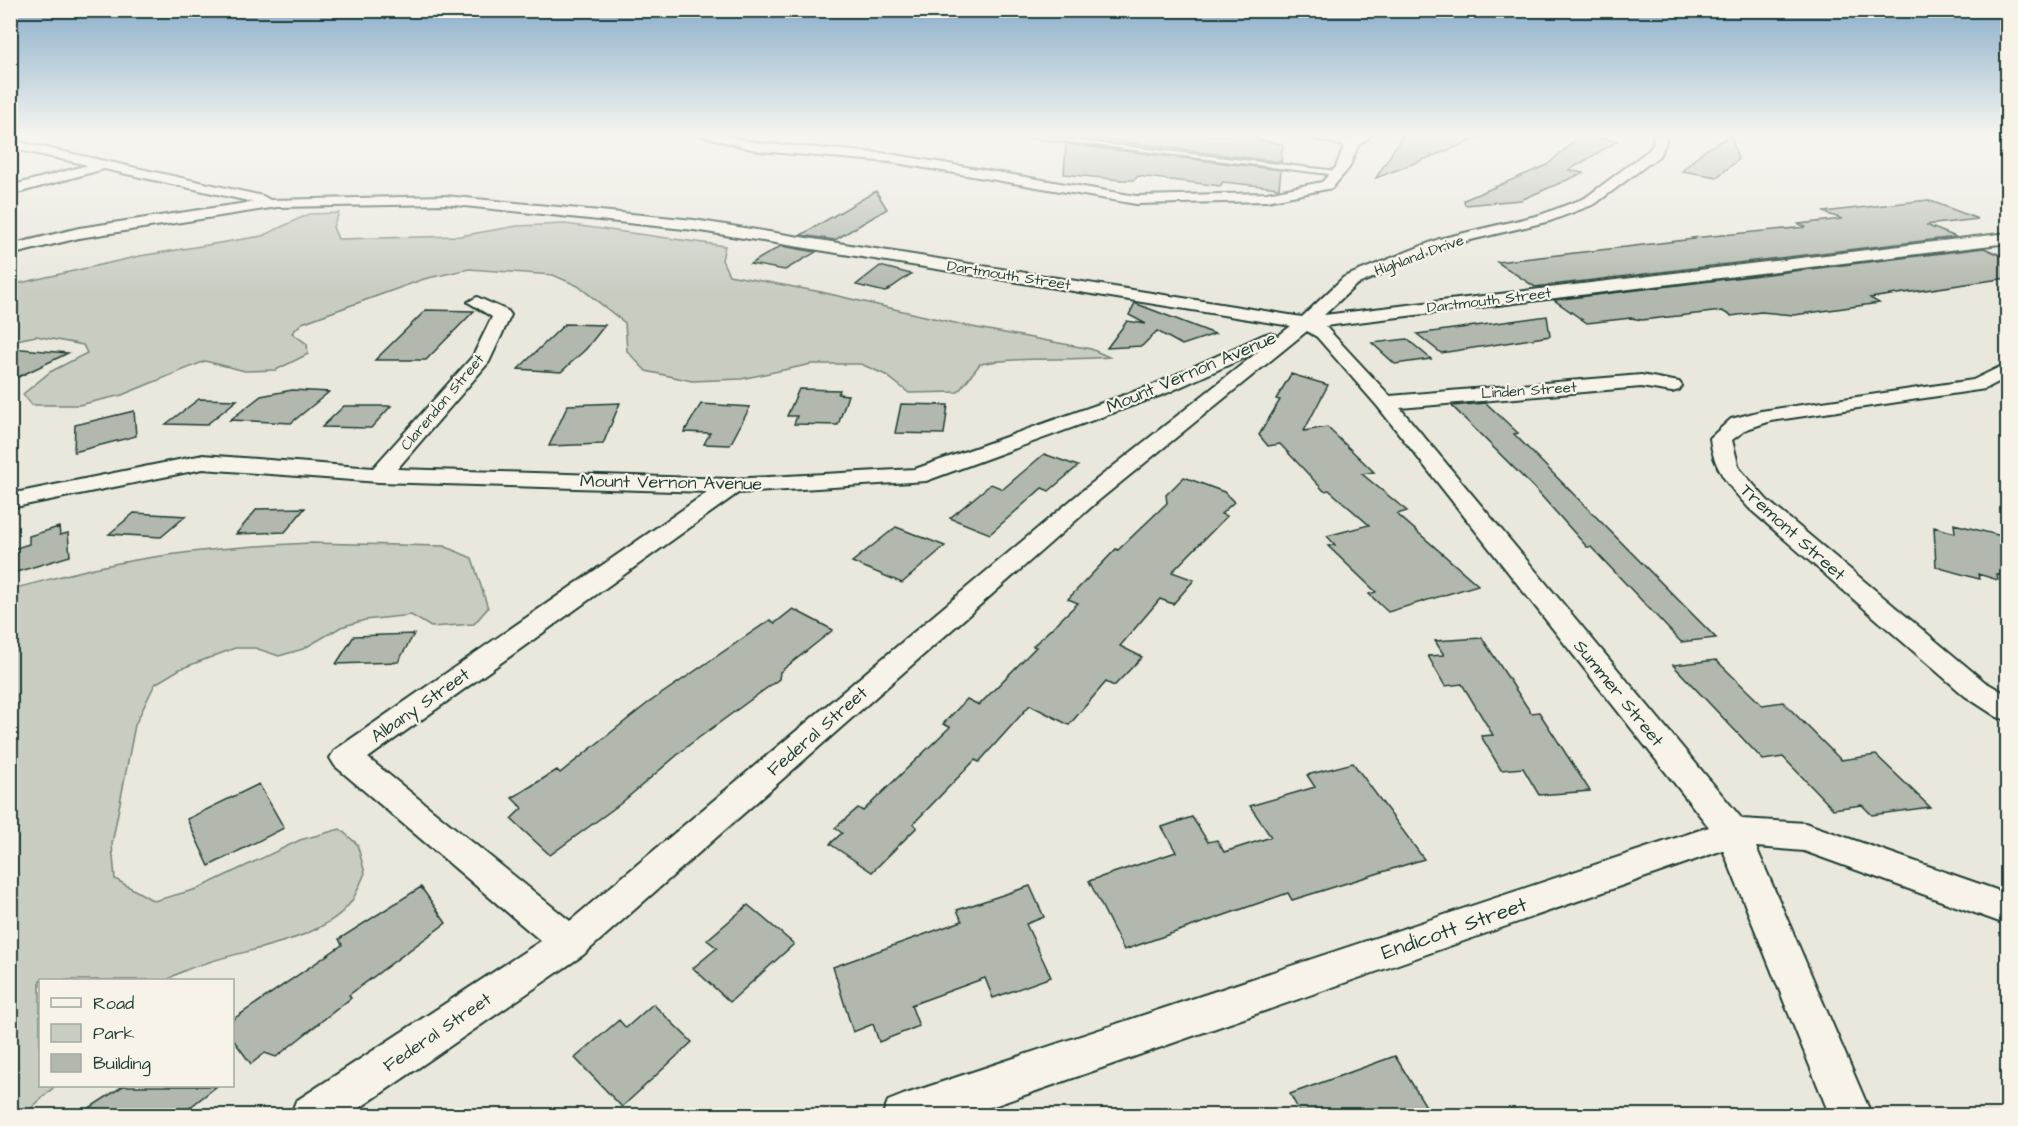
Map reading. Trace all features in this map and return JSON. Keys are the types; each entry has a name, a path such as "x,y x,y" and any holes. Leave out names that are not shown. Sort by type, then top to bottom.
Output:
{"street":[{"path":"207,188 278,203"},
{"path":"1063,188 1136,200 1267,197 1314,188"},
{"name":"Highland Drive","path":"1306,323 1350,281 1444,242 1545,218 1590,201 1608,188"},
{"name":"Dartmouth Street","path":"10,250 80,233 278,203 445,200 694,225 1306,323 2007,238"},
{"name":"Clarendon Street","path":"379,476 482,358 502,315 477,302"},
{"name":"Summer Street","path":"1306,323 1324,333 1385,403 1733,833 1851,1116"},
{"name":"Mount Vernon Avenue","path":"10,501 204,462 379,476 732,486 918,476 1160,389 1306,323"},
{"name":"Federal Street","path":"311,1116 570,943 1090,496 1306,323"},
{"name":"Tremont Street","path":"2007,369 1978,385 1768,415 1739,424 1721,438 1722,459 1737,481 1759,505 1976,689 2007,709"},
{"name":"Linden Street","path":"1385,403 1641,381 1672,386"},
{"name":"Albany Street","path":"570,943 346,758 732,486"},
{"name":"Endicott Street","path":"903,1116 1733,833 1770,833 1805,837 2007,910"}],"green space":[{"path":"339,213 333,227 338,239 460,236 517,226 565,224 725,246 722,260 729,275 821,292 972,327 1091,349 1109,357 1012,360 980,364 958,392 909,393 886,375 861,364 812,364 741,379 692,381 646,371 627,351 625,323 578,286 553,275 469,269 424,279 302,323 292,333 307,344 308,354 276,370 245,371 205,361 122,395 79,405 32,405 23,394 50,372 87,353 83,345 36,336 11,341 11,285 140,256 262,236 309,214"},
{"path":"309,543 444,546 472,558 488,608 474,624 431,627 411,615 365,620 341,627 303,649 279,656 255,648 235,648 180,669 155,684 135,725 112,844 115,879 154,901 197,889 300,840 340,829 357,844 365,873 351,902 339,915 305,934 286,941 198,966 169,979 39,979 39,1087 54,1087 24,1115 11,1115 11,589 129,561 231,548"}],"building":[{"path":"1494,188 1550,188 1521,200 1465,205 1464,200"},
{"path":"876,191 887,209 835,240 801,235"},
{"path":"1928,200 1978,219 1926,225 1956,237 1535,287 1497,262 1694,239 1692,238 1806,227 1799,224 1842,219 1823,212"},
{"path":"781,246 816,252 785,270 750,264"},
{"path":"1984,248 2007,258 2007,278 1870,298 1879,303 1794,315 1761,312 1731,316 1722,311 1642,320 1631,318 1587,323 1554,300"},
{"path":"880,266 911,274 885,292 856,285"},
{"path":"1135,303 1215,334 1182,345 1157,331 1142,346 1107,348 1127,321 1146,324 1129,315"},
{"path":"426,310 474,311 426,360 375,360"},
{"path":"1547,316 1550,336 1441,353 1417,334"},
{"path":"565,324 605,325 586,349 561,372 518,369"},
{"path":"1407,339 1431,359 1395,364 1372,343"},
{"path":"10,348 68,353 10,381"},
{"path":"1291,374 1328,385 1304,431 1327,427 1374,472 1362,474 1407,511 1397,514 1478,585 1388,612 1369,594 1376,592 1328,546 1335,545 1327,536 1369,525 1329,490 1324,491 1280,444 1268,446 1259,435 1280,400 1276,399"},
{"path":"799,389 840,390 838,394 848,395 838,425 794,424 797,416 787,416"},
{"path":"292,390 329,392 291,423 230,420 261,396"},
{"path":"199,399 237,400 206,425 166,424"},
{"path":"620,403 603,444 549,446 568,405"},
{"path":"1486,403 1518,433 1514,434 1716,638 1681,642 1591,547 1587,547 1537,491 1452,406"},
{"path":"701,404 750,407 730,445 704,444 710,433 684,432"},
{"path":"901,404 948,405 944,434 895,433"},
{"path":"344,406 391,406 371,428 322,427"},
{"path":"134,411 136,436 74,452 75,425"},
{"path":"1044,454 1078,466 1049,491 1042,488 990,534 950,518 991,484 1003,489"},
{"path":"1184,477 1224,492 1234,502 1221,514 1227,516 1172,572 1194,580 1173,604 1160,599 1120,646 1142,657 1114,686 1106,682 1069,725 1030,705 979,762 975,760 913,824 917,827 872,872 830,844 842,833 835,828 858,808 863,811 950,727 943,724 967,699 979,705 1036,647 1033,646 1078,603 1068,599 1116,549 1118,550 1167,503 1166,495"},
{"path":"305,508 285,532 236,534 257,509"},
{"path":"134,513 186,516 161,537 109,534"},
{"path":"1954,524 2002,536 2003,545 2007,546 2007,577 1997,574 1998,580 1978,574 1979,579 1936,567 1934,527 1955,533"},
{"path":"59,527 60,535 68,533 70,556 10,574 10,550 29,544 29,536"},
{"path":"896,527 945,546 902,583 852,562"},
{"path":"793,609 833,630 780,672 779,679 689,745 620,804 550,855 511,819 522,808 512,798 557,770 560,773 648,703 770,620 775,623"},
{"path":"414,634 398,662 336,664 354,636"},
{"path":"1482,638 1531,713 1539,712 1590,791 1539,795 1523,768 1501,770 1481,736 1493,735 1462,684 1445,686 1428,656 1444,655 1435,641"},
{"path":"1716,660 1762,705 1783,702 1841,760 1876,755 1930,807 1872,815 1862,805 1833,809 1783,757 1763,760 1673,665"},
{"path":"1353,763 1424,859 1292,900 1288,893 1124,950 1089,881 1176,852 1162,827 1192,817 1208,842 1217,840 1224,852 1271,837 1250,806 1315,787 1307,775"},
{"path":"259,784 284,828 209,866 187,819"},
{"path":"1030,886 1044,917 1026,924 1051,977 993,998 985,978 911,1005 919,1026 879,1042 873,1024 853,1032 833,967 962,921 957,910"},
{"path":"421,887 446,923 349,995 351,998 276,1057 265,1053 251,1064 234,1041 234,1019 342,945 339,939"},
{"path":"748,905 794,944 730,1002 693,968 717,948 707,940"},
{"path":"653,1004 692,1042 622,1107 575,1058 619,1020 626,1028"},
{"path":"1395,1056 1432,1116 1302,1116 1290,1094"},
{"path":"121,1087 216,1087 179,1116 77,1116"}]}
